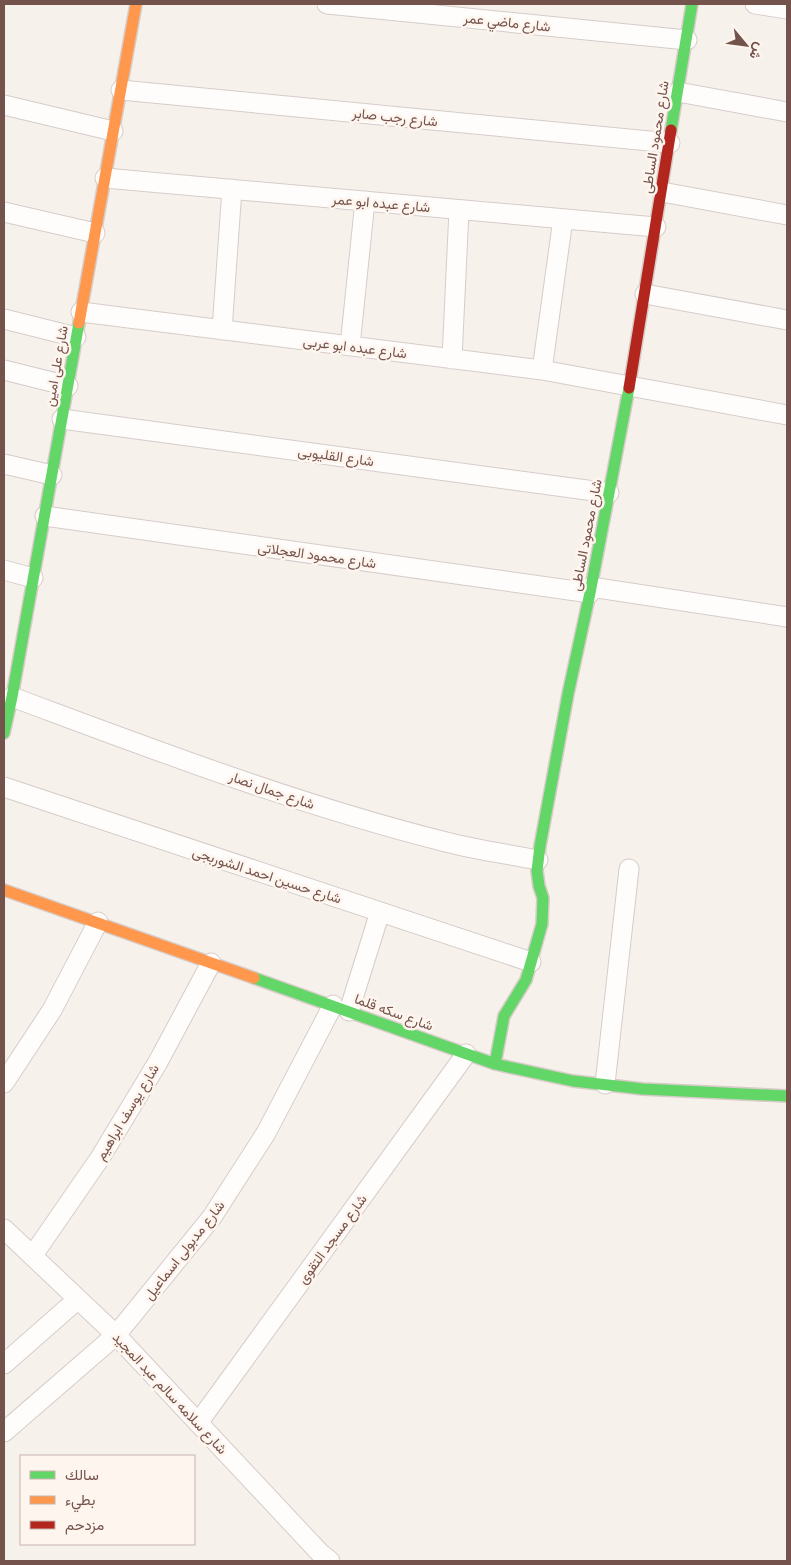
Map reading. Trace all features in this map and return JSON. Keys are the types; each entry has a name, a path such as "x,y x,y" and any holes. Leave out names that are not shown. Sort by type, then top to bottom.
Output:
{"street":[{"name":"شارع على امين","path":"4,733 12,697 12,653 34,578 121,90 133,4"},
{"name":"شارع ماضي عمر","path":"327,4 686,40"},
{"name":"شارع محمود الساطى","path":"495,1064 504,1016 526,980 542,924 544,912 537,871 538,860 568,694 629,386 692,4"},
{"path":"756,4 787,9"},
{"name":"شارع رجب صابر","path":"121,90 670,143"},
{"path":"678,92 787,112"},
{"path":"4,104 113,131"},
{"name":"شارع عبده ابو عمر","path":"105,178 656,227"},
{"path":"222,330 232,189"},
{"path":"662,192 787,215"},
{"path":"350,346 365,201"},
{"path":"452,359 459,210"},
{"path":"4,212 95,233"},
{"path":"542,370 563,219"},
{"path":"645,294 787,320"},
{"name":"شارع عبده ابو عربى","path":"81,312 542,370 787,415"},
{"path":"4,320 76,337"},
{"path":"4,370 68,386"},
{"name":"شارع القليوبى","path":"62,419 609,493"},
{"path":"4,464 52,475"},
{"name":"شارع محمود العجلاتى","path":"45,516 787,617"},
{"path":"4,570 34,578"},
{"name":"شارع جمال نصار","path":"12,697 197,765 340,813 447,843 538,860"},
{"name":"شارع حسين احمد الشوربجى","path":"4,787 531,962"},
{"path":"605,1084 629,869"},
{"name":"شارع سكه قلما","path":"4,890 495,1064 573,1081 643,1089 787,1096"},
{"name":"شارع مدبولى اسماعيل","path":"4,1432 116,1335 212,1217 266,1133 341,1008 380,912"},
{"path":"4,1083 52,1010 98,922"},
{"name":"شارع يوسف ابراهيم","path":"33,1255 100,1158 158,1062 211,963"},
{"name":"شارع مسجد التقوى","path":"198,1423 466,1054"},
{"name":"شارع سلامه سالم عبد المجيد","path":"5,1232 33,1255 116,1335 320,1553 330,1561"},
{"path":"4,1364 78,1299"}],"traffic: fast":[{"path":"671,130 692,4"},
{"path":"4,733 79,323"},
{"path":"495,1064 504,1016 526,980 542,924 543,898 537,871 540,846 568,694 590,593 629,388"},
{"path":"254,978 495,1064 573,1081 643,1089 787,1096"}],"traffic: slow":[{"path":"79,323 136,4"},
{"path":"4,890 254,978"}],"traffic: jam":[{"path":"629,388 671,130"}]}
